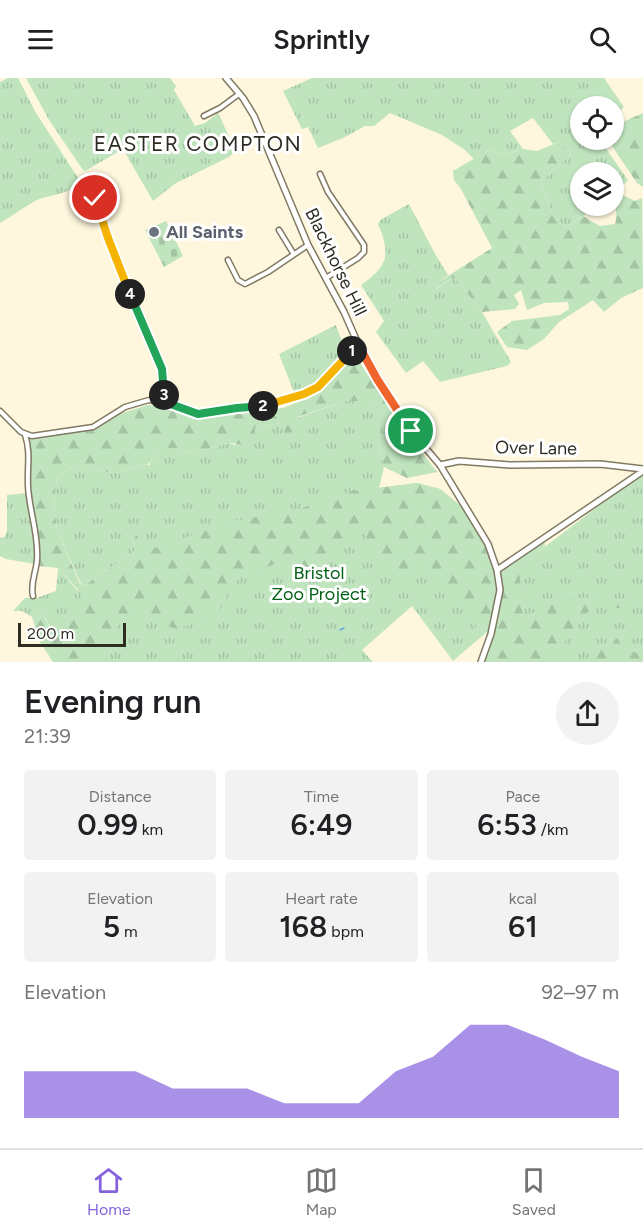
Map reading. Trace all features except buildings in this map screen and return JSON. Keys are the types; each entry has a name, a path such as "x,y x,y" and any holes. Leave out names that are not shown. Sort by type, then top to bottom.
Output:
{"main road":[{"name":"Blackhorse Hill","path":"226,78 254,116 308,245 377,379 411,431 440,465 488,544 500,585 499,602 481,662"},
{"name":"Over Lane","path":"440,465 459,461 510,465 600,464 643,470"},
{"path":"628,481 633,468"},
{"name":"Over Lane","path":"497,570 643,470"}],"street":[{"path":"204,116 239,94"},
{"path":"320,174 328,192 364,249 363,254 358,258 326,278"},
{"path":"95,198 119,270 162,369 165,402"},
{"path":"279,230 293,253"},
{"path":"225,266 229,262 238,280 245,284 268,272 308,245"},
{"path":"24,435 32,436 93,428 133,404 149,400 165,402 198,414 271,404 318,387 341,361 359,346"},
{"path":"0,411 24,435 28,444 28,485 37,549 32,584 33,596"},
{"path":"28,444 32,436"}],"green space":[{"path":"8,78 18,78 36,113 80,181 66,192 37,200 0,223 0,82"},
{"path":"26,78 170,78 176,86 174,90 195,126 205,123 218,113 236,151 229,157 176,183 153,201 123,149 85,171 83,170 49,120"},
{"path":"312,78 604,78 616,96 570,96 570,150 607,150 615,162 570,162 570,216 583,216 566,227 554,217 540,182 571,154 559,142 553,144 533,118 510,131 523,149 504,155 489,150 474,159 442,135 390,113 374,126 365,126 318,148 308,127 302,129 283,91"},
{"path":"643,113 643,187 637,183 615,150 624,150 624,122"},
{"path":"559,142 571,154 540,182 554,217 566,227 583,216 600,226 615,224 616,216 624,216 624,196 635,201 642,198 643,288 621,298 604,312 593,300 559,322 544,339 527,350 507,347 497,332 512,321 560,315 569,309 568,302 544,303 527,310 521,290 514,295 519,304 515,309 482,312 456,279 452,278 435,289 432,286 492,248 454,180 453,171 489,150 504,155 523,149 537,151"},
{"path":"409,204 448,275 433,286 436,289 452,278 456,279 482,312 511,362 507,366 440,382 423,361 406,373 376,332 384,321 361,285 382,266 385,244 378,224 380,220"},
{"path":"166,221 183,256 164,267 145,230"},
{"path":"336,325 345,350 335,366 317,386 298,394 294,392 279,354"},
{"path":"354,354 408,435 437,472 407,478 384,467 379,454 390,440 384,421 370,401 345,401 297,417 293,432 285,433 282,423 255,427 255,440 248,445 229,443 190,453 175,448 160,448 156,450 150,463 115,473 72,467 57,476 54,505 57,530 80,584 85,585 135,551 130,534 135,533 146,551 234,521 293,511 352,491 417,483 440,489 461,506 486,546 495,571 496,589 489,630 476,641 474,632 476,625 451,595 433,585 430,570 426,566 413,567 402,579 382,565 381,552 371,544 359,527 351,537 333,546 327,555 320,557 306,578 292,579 285,565 278,563 245,575 232,585 221,608 206,620 176,629 149,619 123,619 101,654 100,662 53,662 40,642 32,617 41,611 53,633 83,595 58,568 39,566 40,554 30,487 30,439 91,430 122,413 148,405 169,407 198,419 283,408 318,394"},
{"name":"Bristol Zoo Project","path":"345,401 370,401 384,421 390,440 379,454 384,467 379,488 417,483 440,489 461,506 496,589 489,630 453,661 412,606 362,650 373,662 71,662 41,611 32,617 22,611 13,611 25,598 36,598 56,591 58,568 78,591 145,551 135,534 130,534 135,551 85,585 81,584 57,530 54,505 57,476 72,467 115,473 147,464 149,466 159,448 175,448 190,453 229,443 235,445 254,427 282,423"},
{"path":"643,476 643,662 528,662 518,567 637,477"},
{"path":"28,493 36,554 35,564 0,556 0,537 4,538 7,531 7,495"},
{"path":"544,541 545,546 519,567 523,617 565,599 592,597 625,605 626,608 592,608 578,622 556,656 547,662 484,662 502,596 500,571"},
{"path":"617,638 624,649 643,655 643,662 588,662 597,648"}],"waterway":[{"path":"340,630 344,628"}],"place":[{"name":"All Saints","path":"154,232"}],"district":[{"name":"EASTER COMPTON","path":"198,143"}],"route":[{"path":"95,198 119,270 162,369 165,402 198,414 271,404 304,394 318,387 341,361 359,346 377,379 411,431"}]}
